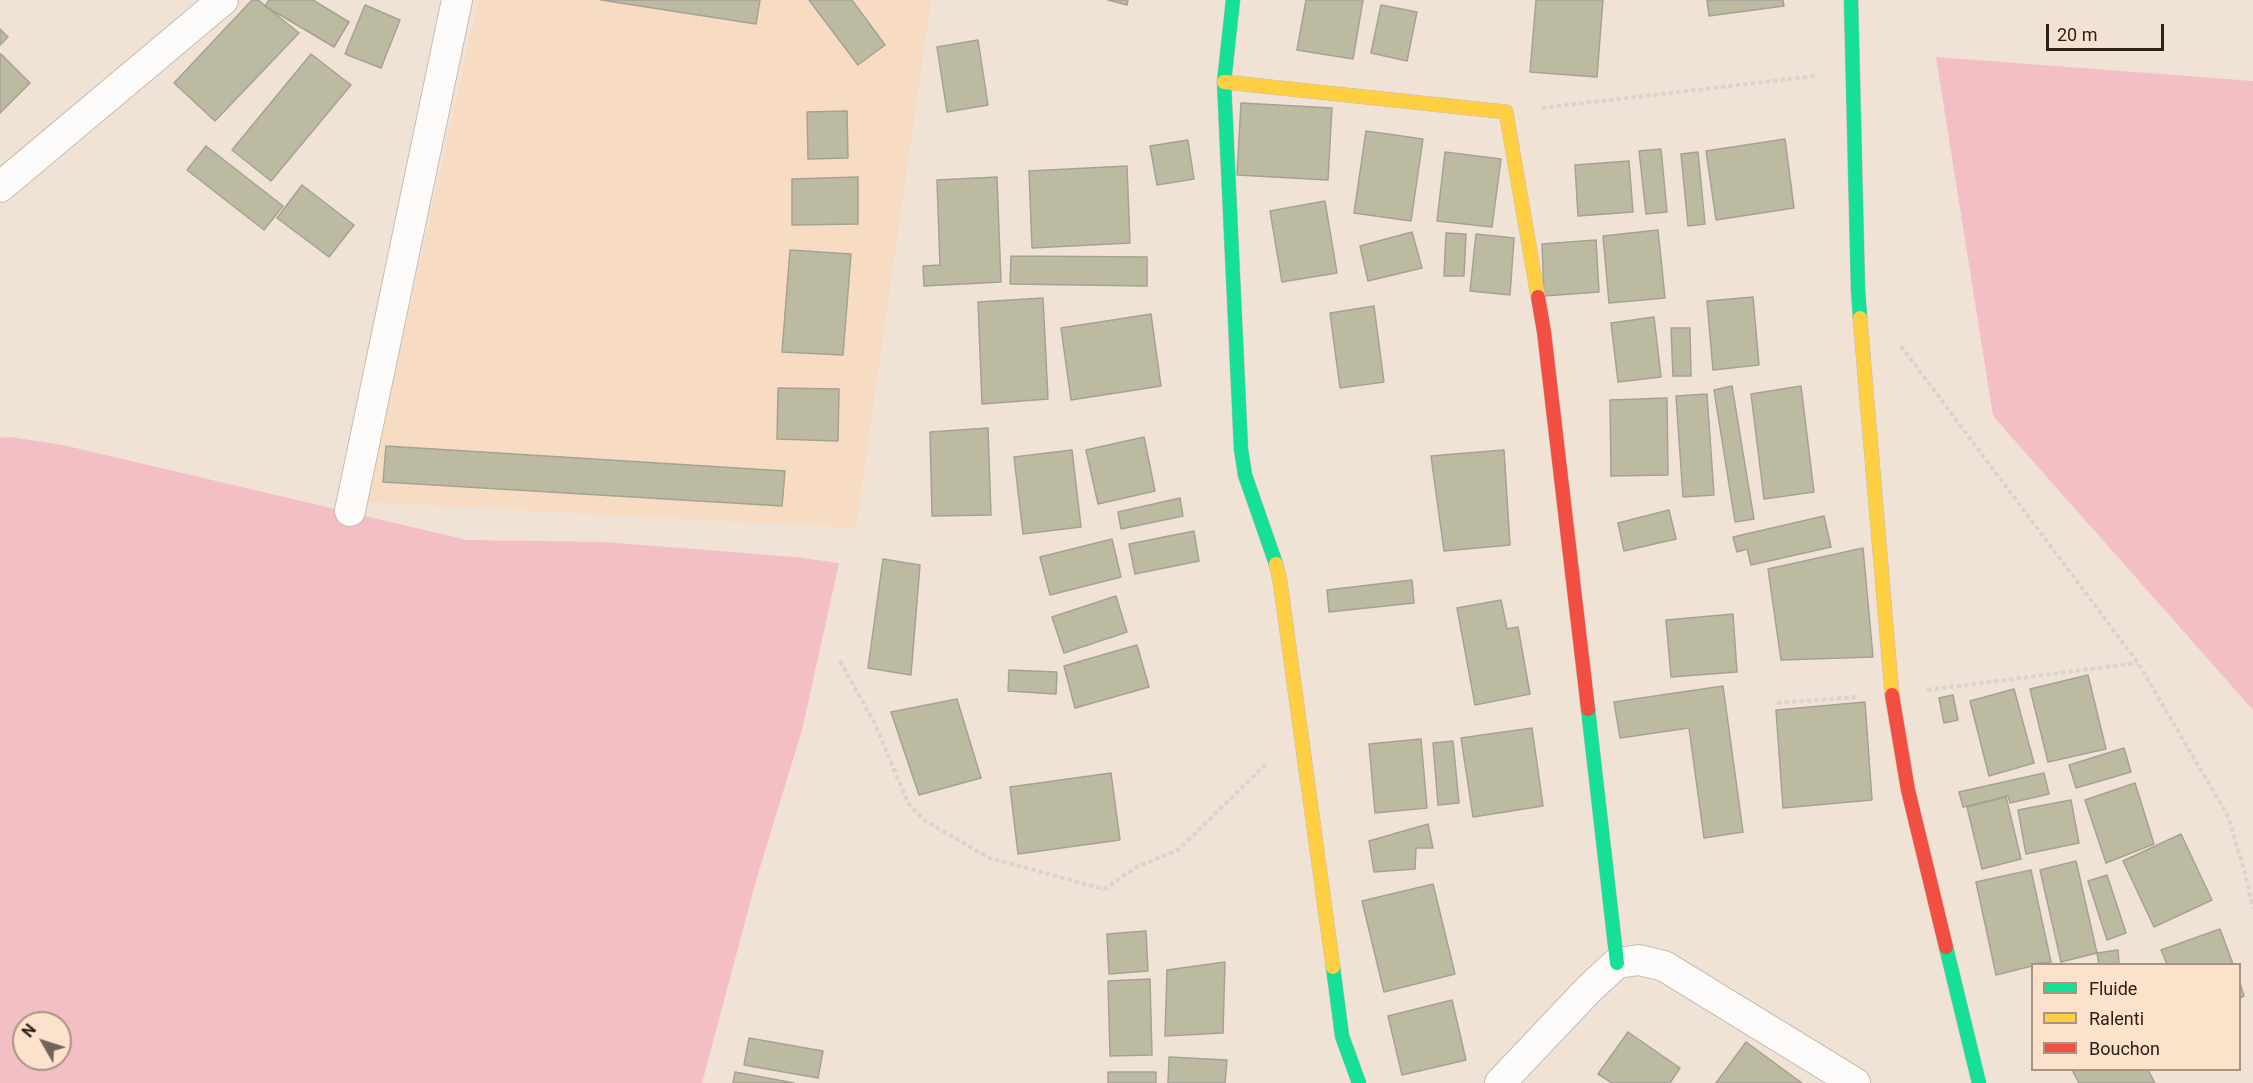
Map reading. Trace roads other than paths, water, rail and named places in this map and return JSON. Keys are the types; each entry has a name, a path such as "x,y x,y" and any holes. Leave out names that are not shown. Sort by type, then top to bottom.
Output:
{"street":[{"path":"0,187 223,0"},
{"path":"350,511 457,0"},
{"path":"1233,0 1224,82 1241,449 1245,475 1278,573 1342,1036 1359,1083"},
{"path":"1851,0 1858,289 1892,694 1908,790 1979,1083"},
{"path":"1224,82 1506,112 1544,332 1617,963"},
{"path":"1500,1083 1589,989 1617,963 1639,960 1664,966 1855,1083"}]}
